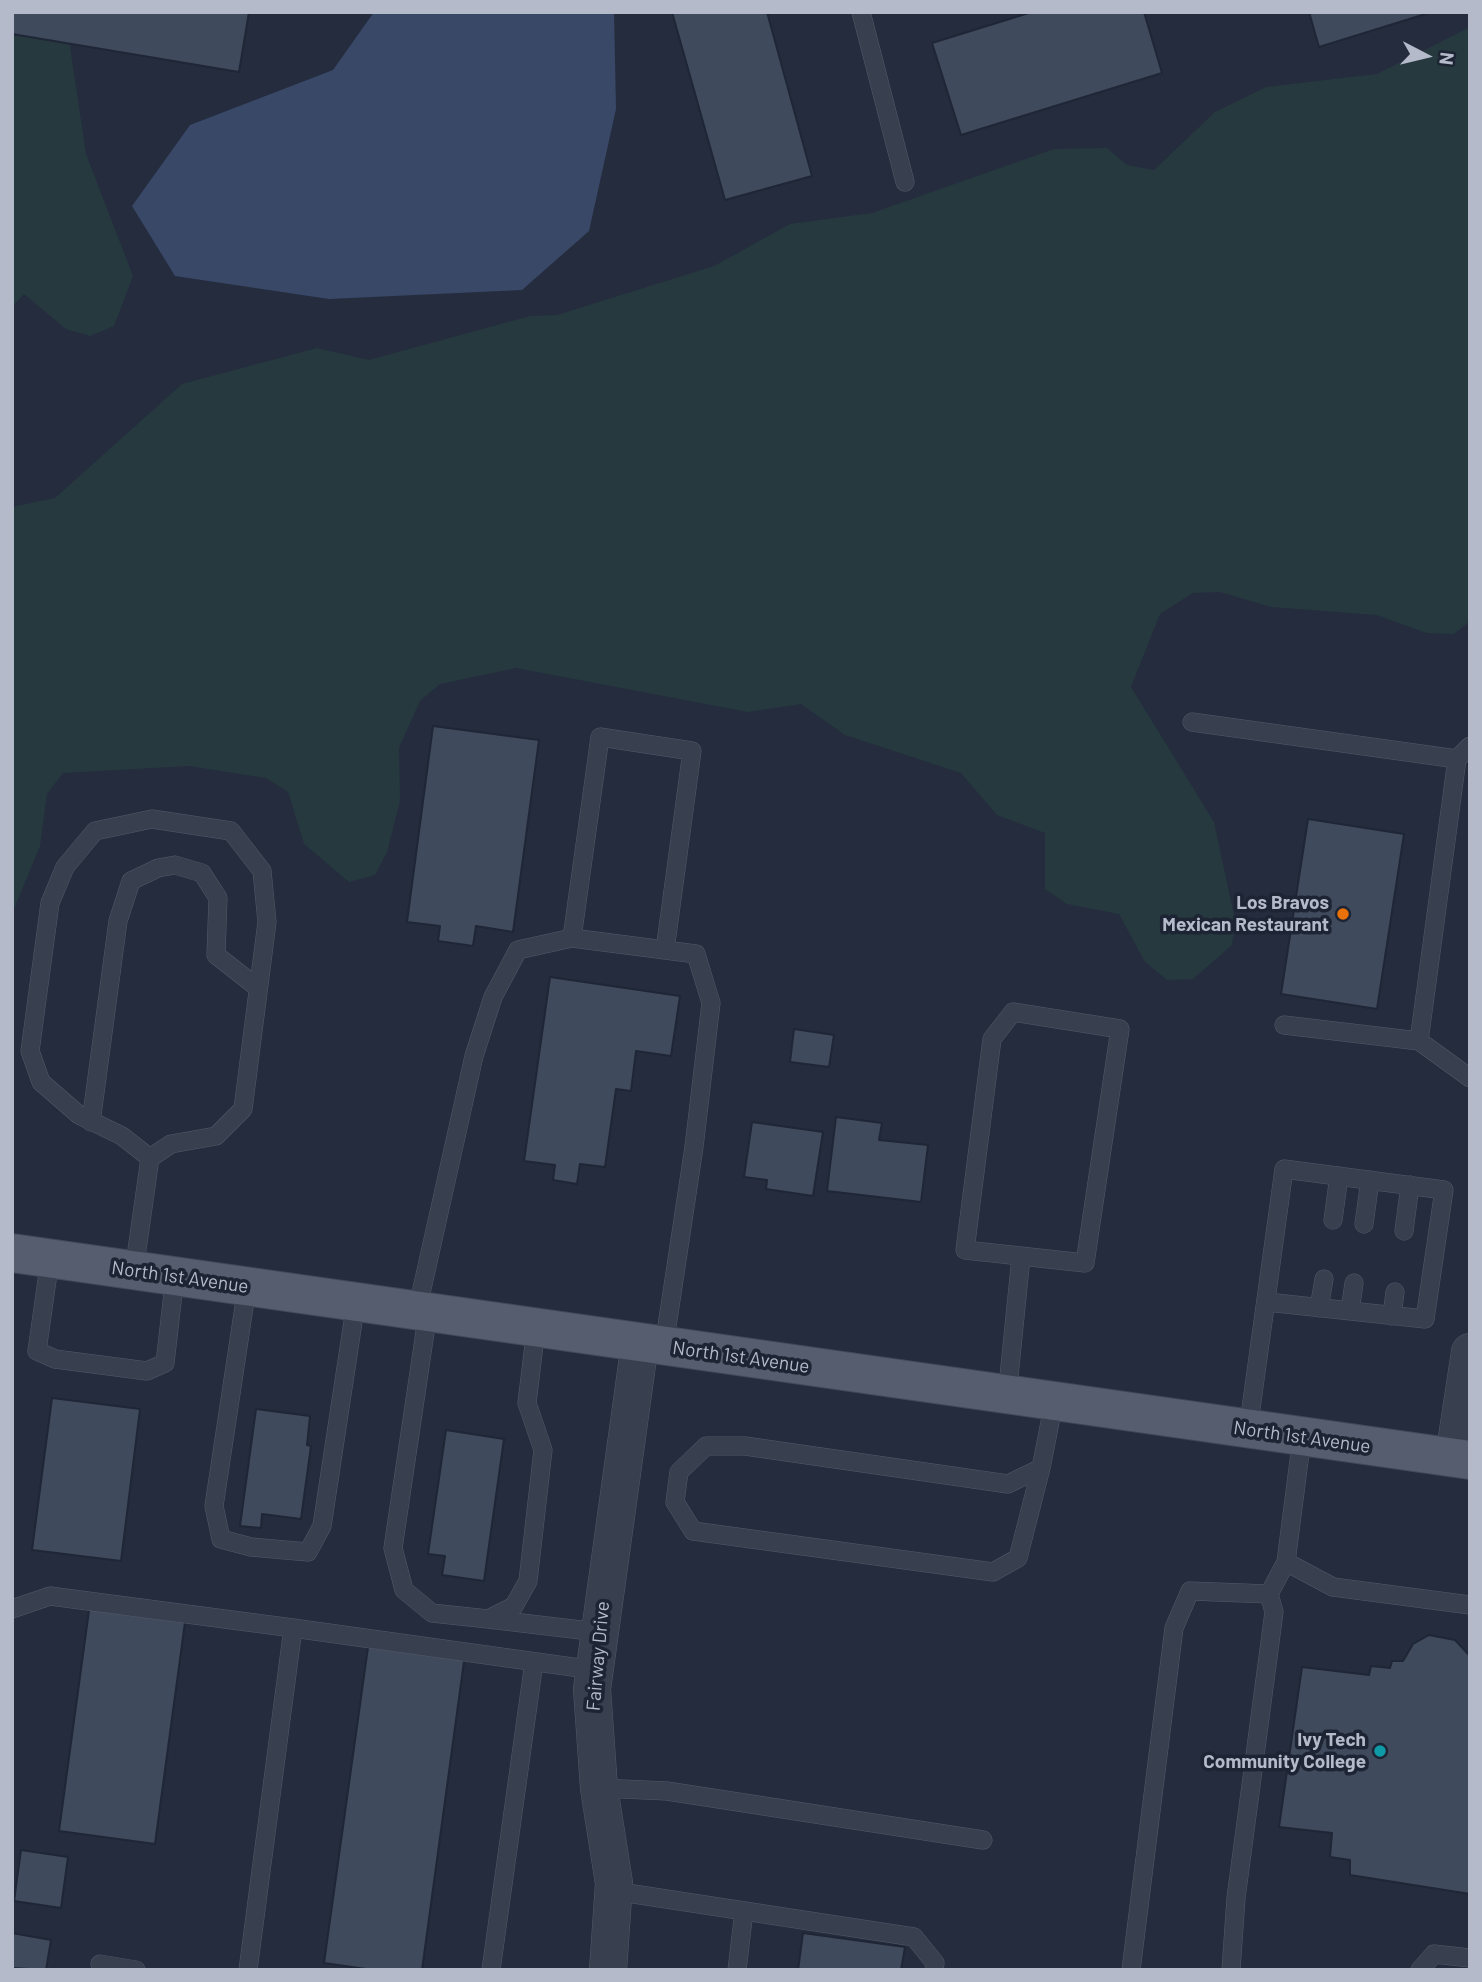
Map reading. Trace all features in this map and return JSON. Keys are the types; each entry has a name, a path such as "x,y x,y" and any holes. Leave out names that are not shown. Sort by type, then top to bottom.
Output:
{"main road":[{"name":"North 1st Avenue","path":"12,1253 1248,1430 1462,1458"}],"street":[{"name":"Fairway Drive","path":"608,1970 614,1891 593,1724 594,1670 598,1632 652,1344"},
{"path":"1462,1458 1470,1352"}],"lane":[{"path":"861,12 905,182"},
{"path":"1192,722 1457,759"},
{"path":"572,938 600,737 692,751 665,950"},
{"path":"1419,1041 1457,759 1470,746"},
{"path":"152,819 231,831 262,871 267,922 243,1109 216,1136 171,1144 150,1157 122,1136 79,1115 41,1082 30,1051 50,903 65,867 96,831 152,819"},
{"path":"91,1122 118,921 131,881 158,868 175,865 202,873 218,898 216,955 258,988"},
{"path":"598,1632 432,1613 404,1590 393,1548 422,1312 441,1194 474,1056 493,997 518,950 572,938 696,954 711,1003 694,1147 652,1344"},
{"path":"1013,1013 1120,1029 1085,1264 1021,1257 965,1250 992,1039 1013,1013"},
{"path":"1284,1025 1419,1041 1470,1078"},
{"path":"134,1271 150,1157"},
{"path":"1248,1430 1284,1169 1444,1190 1425,1319 1267,1302"},
{"path":"1333,1220 1339,1176"},
{"path":"1364,1224 1370,1180"},
{"path":"1404,1231 1410,1185"},
{"path":"1007,1395 1021,1257"},
{"path":"50,1259 37,1351 55,1359 147,1371 164,1363 175,1276"},
{"path":"1319,1308 1324,1279"},
{"path":"1350,1311 1354,1283"},
{"path":"247,1287 214,1506 222,1539 251,1547 308,1552 322,1526 356,1302"},
{"path":"1392,1315 1395,1292"},
{"path":"488,1619 514,1606 528,1581 543,1450 527,1403 537,1328"},
{"path":"1041,1468 1008,1484 745,1446 706,1446 679,1472 675,1502 693,1531 993,1572 1018,1559 1041,1468 1054,1402"},
{"path":"1231,1970 1236,1898 1274,1612 1269,1594 1286,1562 1302,1437"},
{"path":"1286,1562 1333,1587 1470,1605"},
{"path":"1131,1970 1174,1628 1190,1591 1269,1594"},
{"path":"12,1609 50,1596 594,1670"},
{"path":"248,1970 293,1628"},
{"path":"491,1970 534,1662"},
{"path":"599,1788 667,1791 982,1840"},
{"path":"614,1891 914,1937 935,1963 934,1970"},
{"path":"737,1970 744,1911"},
{"path":"1420,1970 1434,1954 1470,1958"},
{"path":"100,1964 136,1970"}],"shaded area":[{"path":"12,12 62,12 67,26 86,154 133,276 114,326 90,336 66,329 24,294 12,307"},
{"path":"1470,27 1470,621 1454,634 1427,633 1376,615 1271,607 1220,592 1193,593 1160,614 1131,687 1214,822 1235,920 1232,945 1193,979 1167,980 1145,962 1119,914 1067,904 1045,889 1045,833 997,815 961,773 845,735 801,704 748,712 516,668 440,684 420,701 399,748 400,801 387,852 375,875 349,882 304,844 288,792 266,778 189,766 63,773 47,794 40,846 12,914 12,507 55,498 182,384 317,348 369,360 530,316 557,315 714,266 790,224 872,213 1054,149 1107,148 1127,165 1154,170 1215,112 1266,87 1377,74"}],"water":[{"path":"374,12 614,12 616,109 589,231 522,290 329,299 175,276 132,206 190,125 333,70"}],"building":[{"path":"13,12 249,12 239,72 12,34"},
{"path":"672,12 767,12 812,176 725,200"},
{"path":"1032,12 1144,12 1162,73 961,135 932,43"},
{"path":"1309,12 1432,12 1319,47"},
{"path":"433,726 539,740 513,932 476,926 473,946 438,941 440,926 407,922"},
{"name":"Los Bravos Mexican Restaurant","path":"1308,819 1404,834 1377,1009 1281,994"},
{"path":"550,977 680,996 671,1056 636,1051 631,1091 616,1089 605,1167 580,1164 577,1184 553,1180 555,1165 524,1161"},
{"path":"794,1029 834,1035 829,1067 790,1062"},
{"path":"836,1117 882,1123 879,1140 928,1145 921,1202 827,1191"},
{"path":"752,1122 823,1132 813,1196 766,1189 767,1180 744,1177"},
{"path":"52,1398 140,1409 121,1561 32,1550"},
{"path":"256,1409 310,1416 307,1445 311,1446 301,1519 262,1514 261,1528 240,1526"},
{"path":"446,1430 504,1439 484,1581 442,1575 445,1556 428,1554"},
{"path":"90,1603 186,1615 155,1844 59,1831"},
{"name":"Ivy Tech Community College","path":"1429,1635 1455,1640 1470,1656 1470,1894 1350,1875 1350,1860 1330,1857 1332,1833 1279,1827 1302,1667 1369,1675 1371,1666 1390,1668 1392,1661 1403,1661 1413,1644"},
{"path":"369,1640 465,1654 422,1970 373,1970 324,1963"},
{"path":"21,1850 68,1857 61,1908 14,1901"},
{"path":"12,1933 51,1940 46,1970 12,1968"},
{"path":"803,1933 905,1947 901,1970 798,1970"}],"place":[{"name":"Los Bravos Mexican Restaurant","path":"1343,914"},
{"name":"Ivy Tech Community College","path":"1380,1751"}]}
